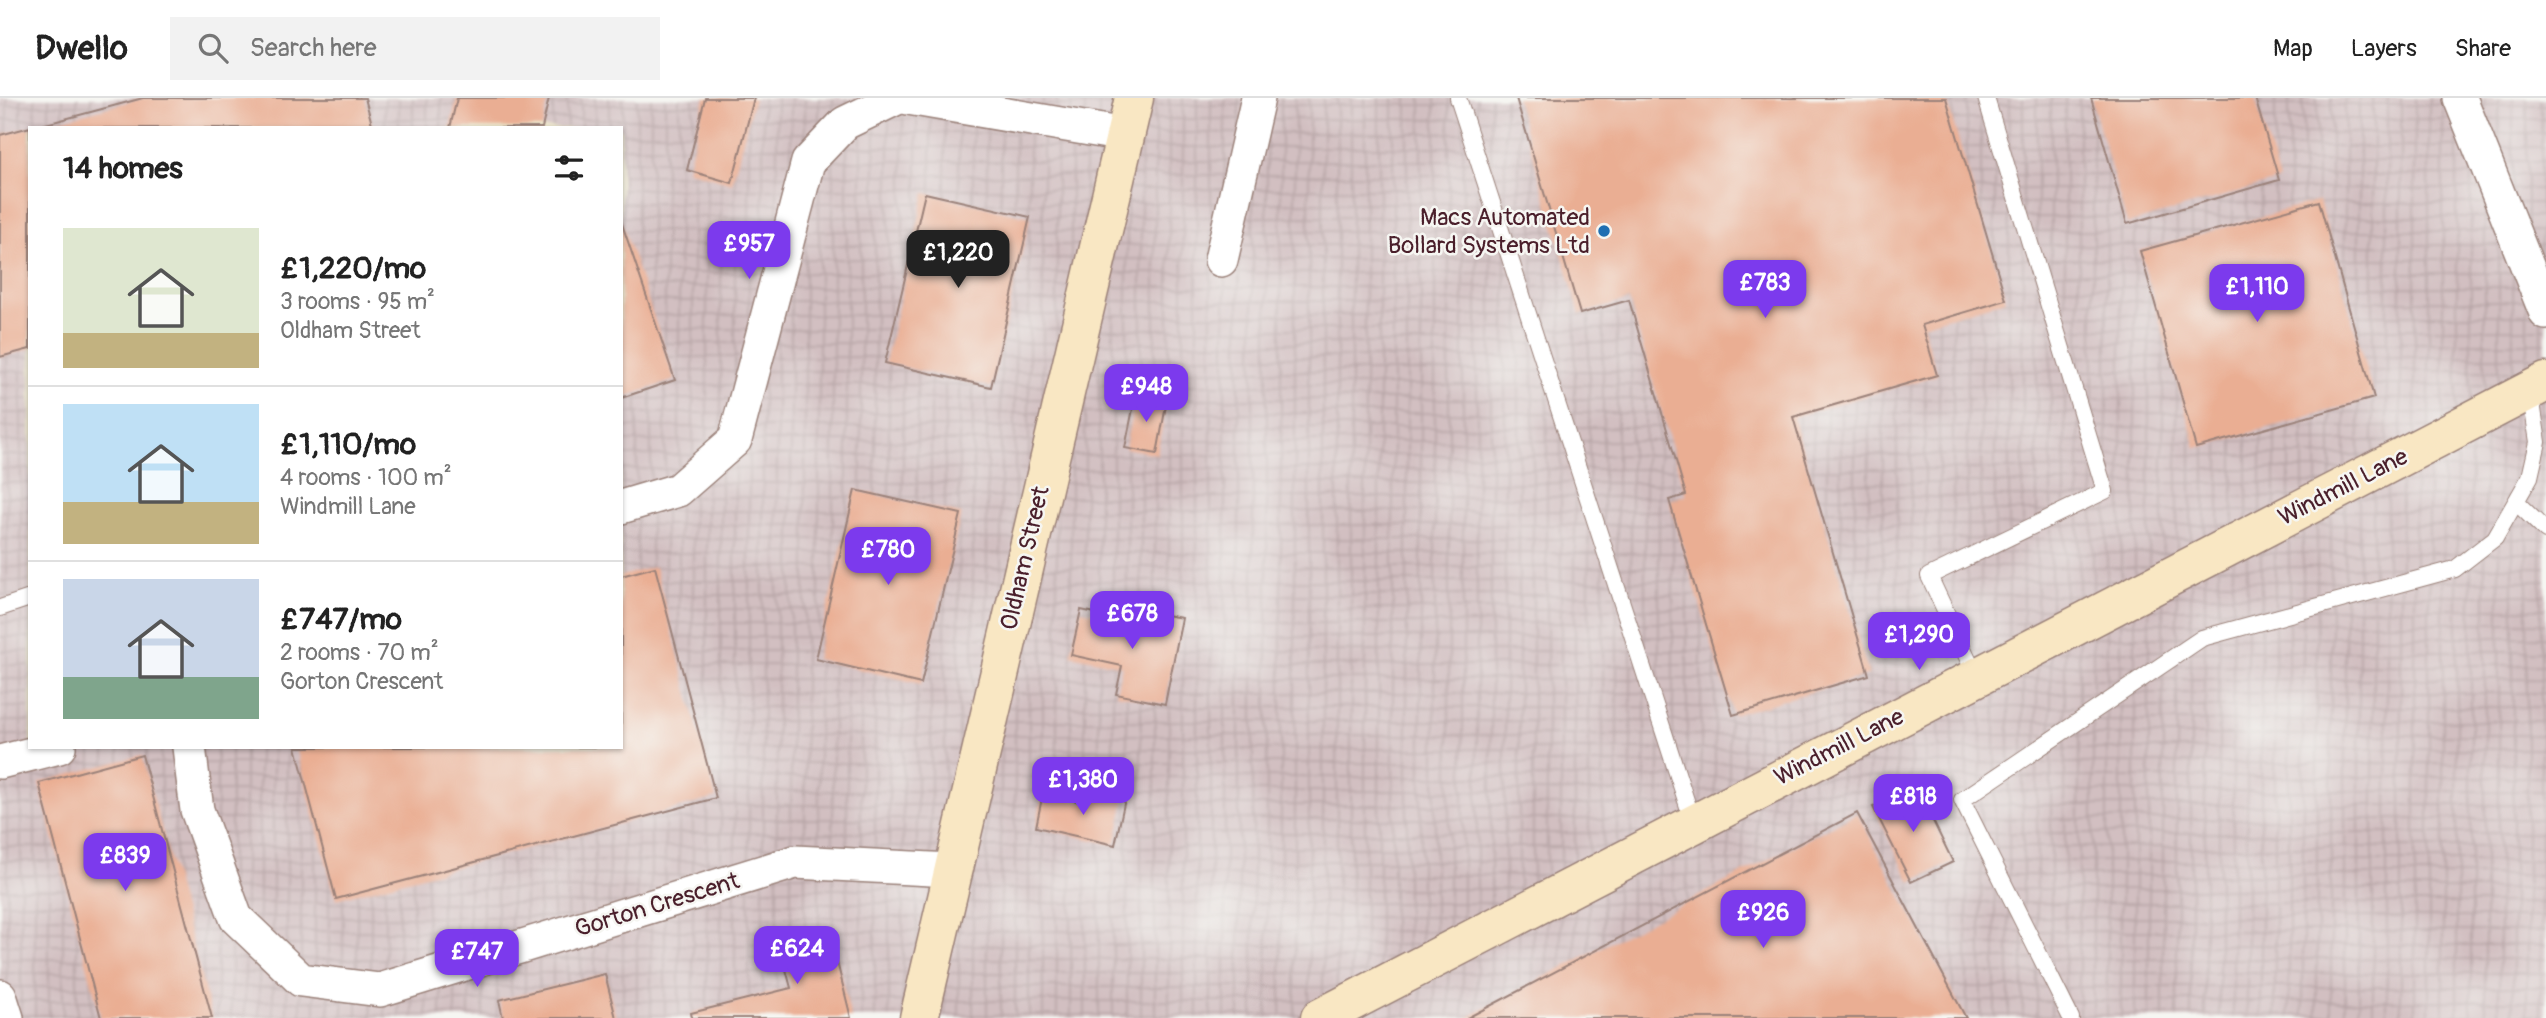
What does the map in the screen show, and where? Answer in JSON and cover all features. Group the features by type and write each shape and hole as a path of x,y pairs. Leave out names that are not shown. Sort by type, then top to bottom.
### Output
{"street":[{"path":"623,506 678,490 735,440 808,162 845,123 897,98"},
{"path":"908,98 1125,135"},
{"name":"Oldham Street","path":"919,1018 951,870 1134,98"},
{"path":"1221,260 1258,98"},
{"path":"2460,98 2546,313"},
{"name":"Windmill Lane","path":"1320,1018 1976,676 2541,390"},
{"path":"0,762 51,749"},
{"name":"Gorton Crescent","path":"189,749 197,810 236,918 301,980 380,990 795,862 951,870"},
{"path":"0,996 6,1018"}],"lane":[{"path":"1458,98 1693,822"},
{"path":"1976,676 1928,576 2105,491 1986,98"},
{"path":"2071,1018 1962,800 2202,638 2455,569 2494,538 2530,477 2538,442 2541,390"},
{"path":"2517,503 2546,531"},
{"path":"0,608 28,599"}],"shaded area":[{"path":"0,98 2546,98 2546,1018 0,1018"}],"building":[{"path":"143,98 365,98 372,126 38,126"},
{"path":"457,98 549,98 542,126 450,126"},
{"path":"705,98 754,98 732,183 687,170"},
{"path":"1516,98 1946,98 2006,300 1922,325 1937,375 1793,417 1869,675 1733,715 1669,500 1686,495 1629,300 1580,314"},
{"path":"2091,98 2255,98 2279,180 2127,224"},
{"path":"28,128 28,350 0,357 0,135"},
{"path":"925,193 1030,217 991,387 885,363"},
{"path":"2319,201 2374,398 2196,448 2140,251"},
{"path":"623,227 675,380 623,397"},
{"path":"1136,394 1167,400 1157,454 1125,448"},
{"path":"855,490 961,514 921,684 816,659"},
{"path":"655,567 716,798 336,899 297,749 623,749 623,575"},
{"path":"1081,610 1152,625 1155,613 1182,618 1165,704 1116,694 1122,666 1071,655"},
{"path":"142,755 212,1018 101,1018 39,783"},
{"path":"1916,786 1953,862 1911,882 1873,807"},
{"path":"1088,791 1125,799 1115,845 1036,827 1043,793 1085,803"},
{"path":"1857,813 1966,1018 1467,1018"},
{"path":"829,930 851,1018 692,1018 691,1013 791,988 779,943"},
{"path":"605,974 616,1018 503,1018 499,1000"}],"place":[{"name":"Macs Automated Bollard Systems Ltd","path":"1604,231"}]}
